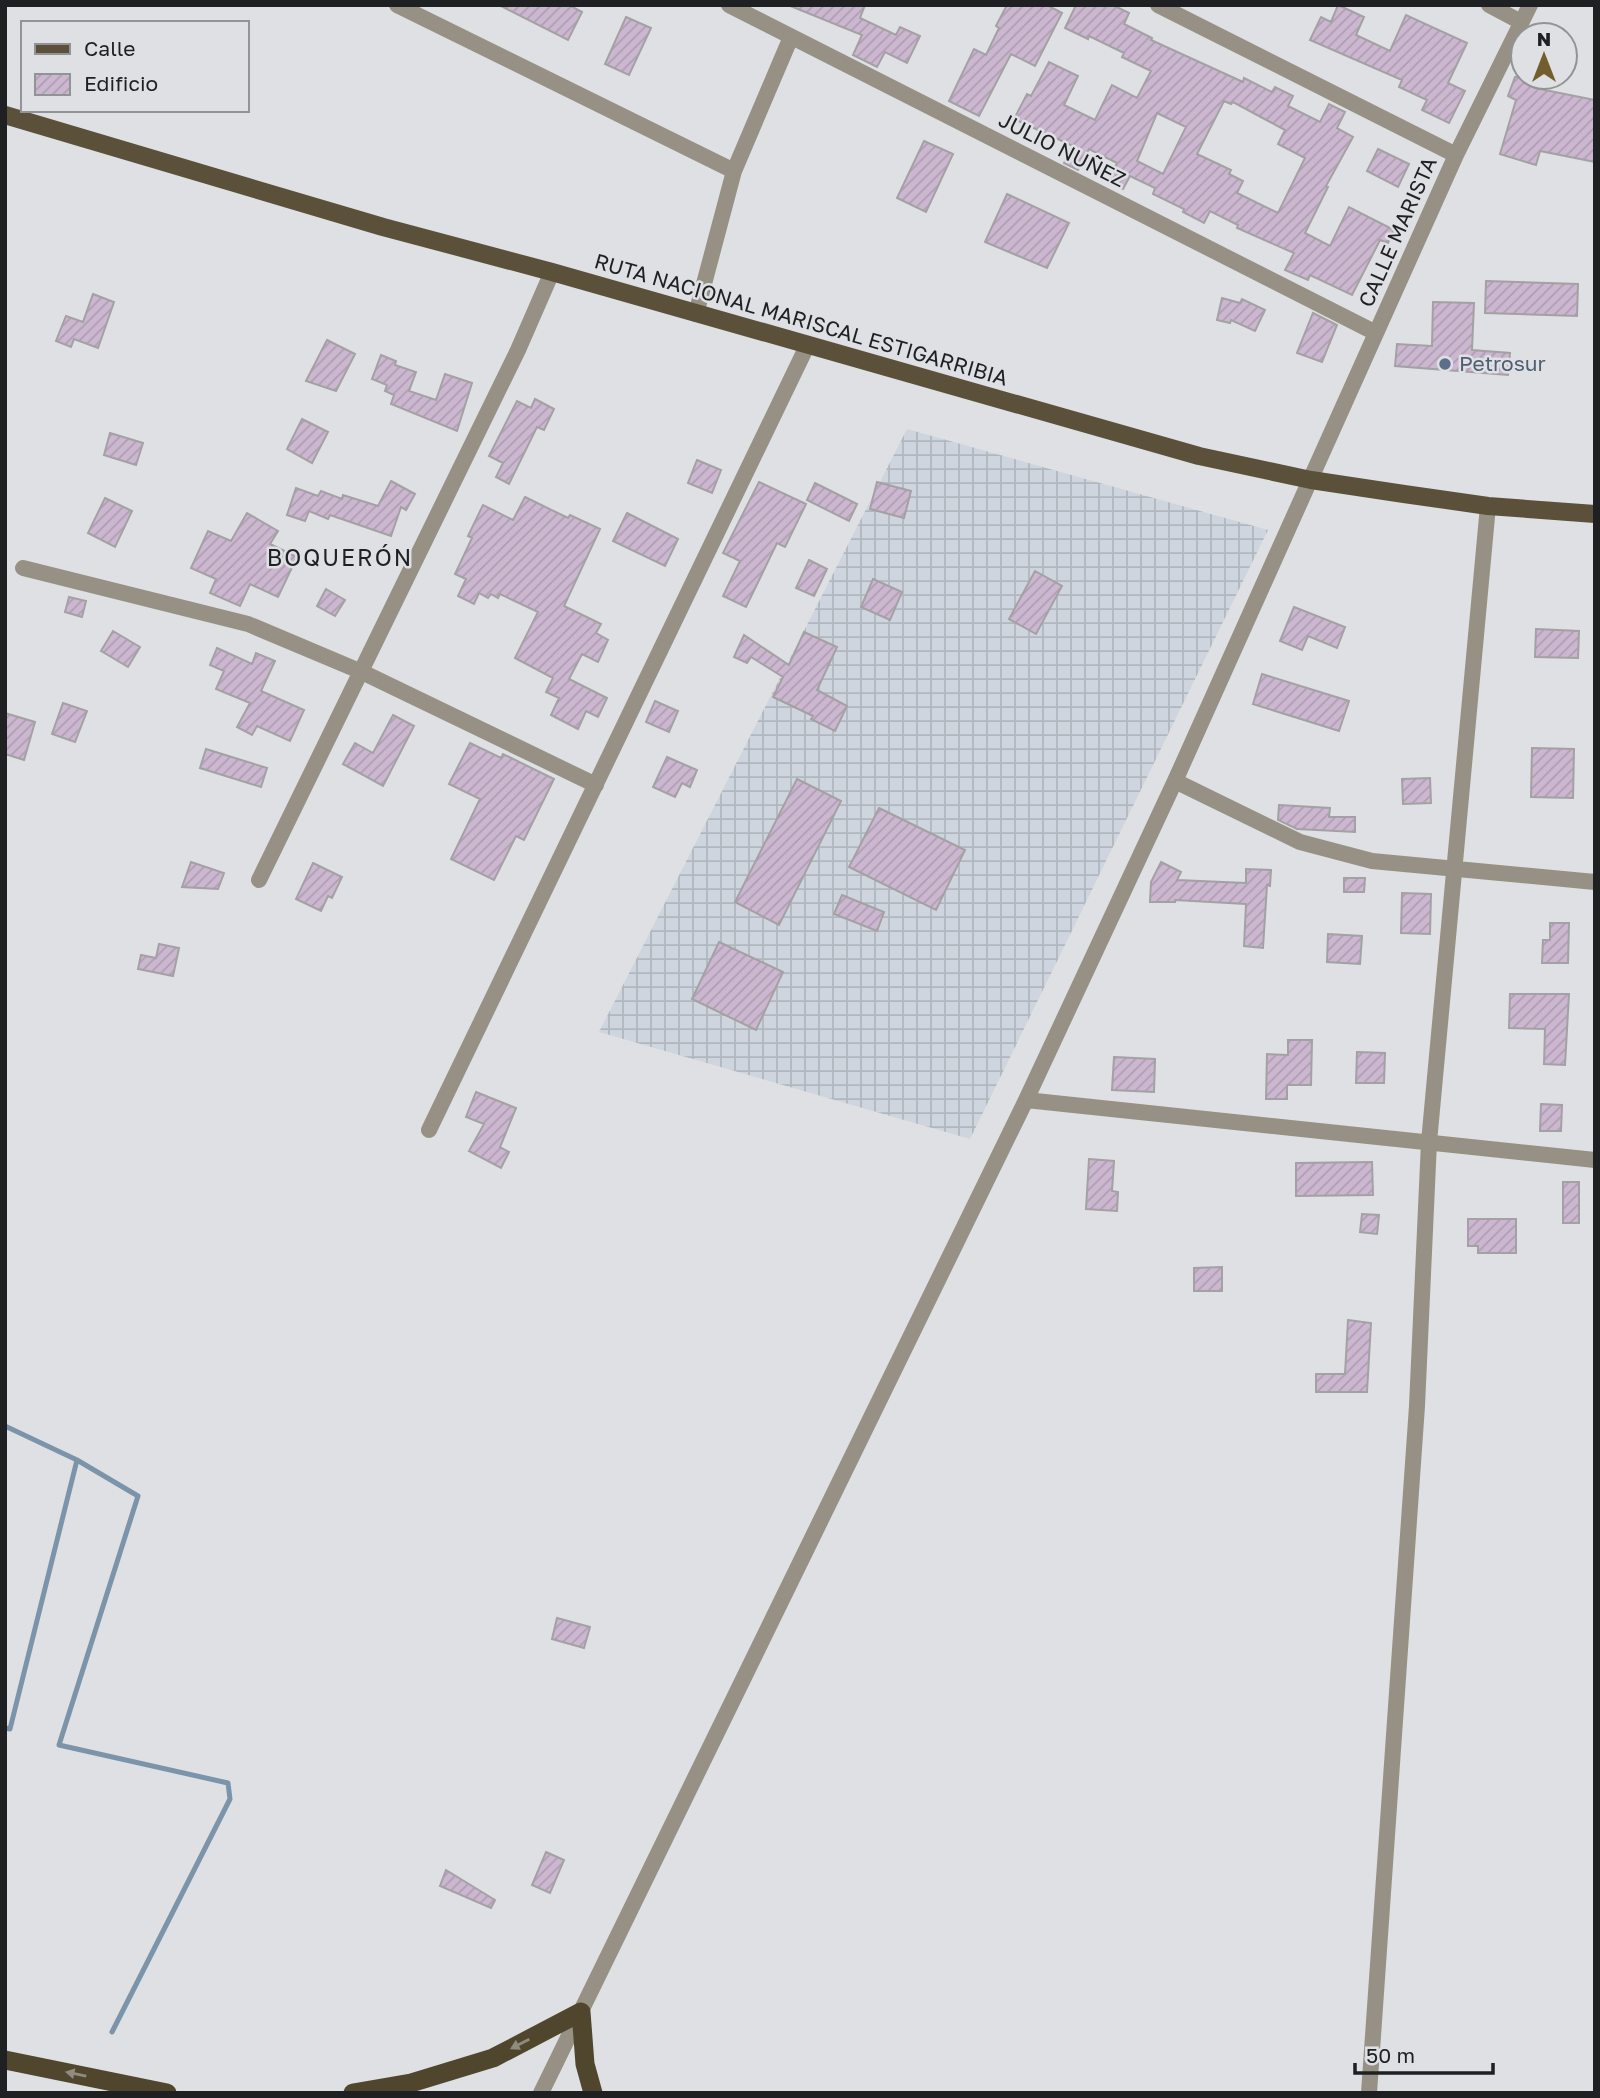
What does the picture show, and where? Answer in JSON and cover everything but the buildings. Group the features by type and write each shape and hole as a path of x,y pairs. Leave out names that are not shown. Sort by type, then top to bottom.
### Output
{"highway":[{"path":"353,2093 411,2083 493,2058 581,2012 585,2064 593,2093"},
{"path":"5,2060 167,2093"}],"main road":[{"name":"RUTA NACIONAL MARISCAL ESTIGARRIBIA","path":"5,115 383,227 552,272 1199,456 1311,480 1488,506 1595,514"}],"street":[{"path":"397,5 425,12 734,171"},
{"name":"JULIO NUÑEZ","path":"729,5 1376,333"},
{"path":"1158,5 1457,155"},
{"path":"1489,5 1519,21"},
{"name":"CALLE MARISTA","path":"1522,21 1530,5"},
{"path":"696,314 734,171 791,37"},
{"name":"CALLE MARISTA","path":"541,2093 1026,1101 1175,781 1457,155 1509,47"},
{"path":"259,880 518,350 552,272"},
{"path":"429,1130 807,346"},
{"path":"1368,2093 1417,1406 1429,1143 1488,506"},
{"path":"23,568 248,624 362,672 596,785"},
{"path":"1175,781 1300,842 1372,861 1595,882"},
{"path":"1026,1101 1595,1160"}],"shaded area":[{"path":"907,429 1268,530 970,1139 599,1032"}],"waterway":[{"path":"5,1426 77,1460 138,1496 59,1745 228,1783 230,1799 112,2032"},
{"path":"5,1728 10,1729 77,1460"}],"place":[{"name":"Petrosur","path":"1445,364"}],"district":[{"name":"BOQUERÓN","path":"340,558"}]}
